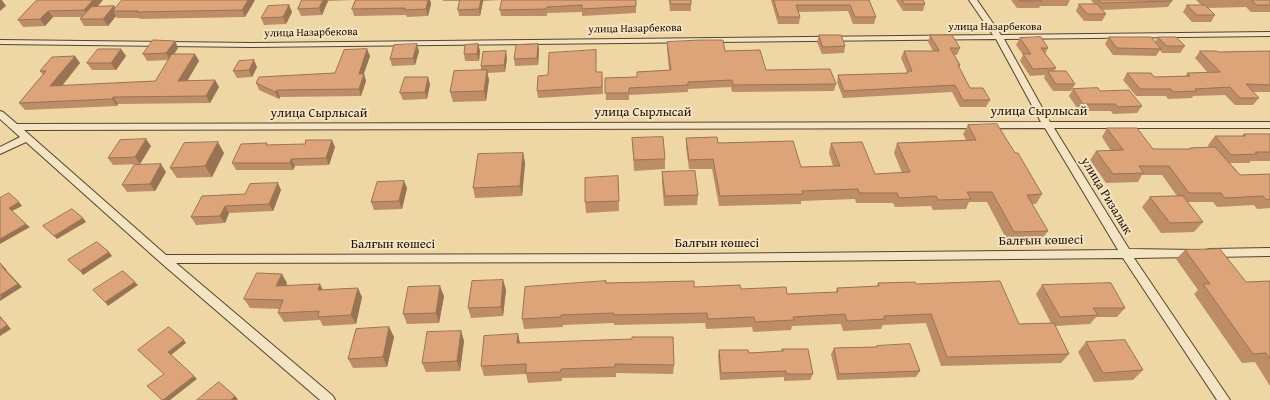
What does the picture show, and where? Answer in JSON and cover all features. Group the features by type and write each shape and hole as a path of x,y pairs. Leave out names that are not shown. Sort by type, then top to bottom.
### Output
{"street":[{"name":"улица Ризалык","path":"973,0 999,38 1048,126 1126,254 1224,400"},
{"name":"улица Назарбекова","path":"0,42 252,45 1270,34"},
{"path":"0,114 17,127 164,259 329,400"},
{"name":"улица Сырлысай","path":"17,127 1270,125"},
{"path":"0,150 27,137"},
{"name":"Балғын көшесі","path":"164,259 686,258 1270,252"}],"building":[{"path":"37,0 93,0 84,10 48,11 40,19 18,20"},
{"path":"122,0 248,0 242,10 113,11"},
{"path":"302,0 323,0 319,8 298,9"},
{"path":"356,0 428,0 426,9 405,10 405,8 352,9"},
{"path":"460,0 481,0 479,9 458,10"},
{"path":"502,0 636,0 636,6 582,9 582,5 547,7 546,9 500,10"},
{"path":"670,0 691,0 691,4 671,4"},
{"path":"774,0 869,0 876,17 855,17 850,5 796,5 800,17 779,17"},
{"path":"902,0 923,0 925,4 905,4"},
{"path":"1019,0 1041,0 1042,1 1020,1"},
{"path":"1099,0 1172,0 1172,1 1102,3"},
{"path":"1252,0 1270,0 1270,5 1257,5"},
{"path":"1079,4 1097,4 1106,14 1088,14"},
{"path":"289,5 283,17 261,18 268,6"},
{"path":"1187,5 1205,5 1215,15 1197,15"},
{"path":"114,6 103,19 80,19 91,7"},
{"path":"819,35 841,35 845,46 823,47"},
{"path":"930,35 952,35 960,48 950,48 960,65 958,65 970,88 983,88 990,100 963,100 955,85 844,91 838,75 908,73 907,71 912,71 904,51 939,51"},
{"path":"1041,37 1048,48 1041,48 1056,68 1033,69 1023,54 1031,54 1020,38"},
{"path":"1109,37 1151,37 1161,49 1117,48"},
{"path":"1158,37 1176,37 1185,46 1167,46"},
{"path":"153,40 175,41 166,53 143,54"},
{"path":"723,40 725,51 760,50 766,70 830,69 836,84 733,85 732,80 688,82 688,85 629,88 629,93 605,93 605,78 637,77 637,72 671,70 667,42"},
{"path":"417,44 413,58 390,59 394,45"},
{"path":"478,44 477,54 464,54 465,45"},
{"path":"538,44 537,58 514,59 516,45"},
{"path":"98,49 121,49 111,63 87,63"},
{"path":"367,49 359,74 364,74 359,89 277,90 275,92 256,83 259,77 335,73 344,50"},
{"path":"596,50 596,72 602,72 602,87 537,91 538,76 548,75 549,53"},
{"path":"506,51 504,65 481,66 483,52"},
{"path":"1200,51 1270,51 1270,85 1246,84 1259,98 1240,98 1230,87 1173,92 1171,89 1140,89 1127,73 1151,73 1154,77 1190,76 1187,73 1220,72"},
{"path":"172,54 195,54 178,81 215,80 206,96 113,97 112,99 19,103 46,71 40,71 52,57 75,56 50,86 155,81"},
{"path":"254,60 249,70 233,71 239,61"},
{"path":"487,70 484,91 450,92 454,71"},
{"path":"1048,71 1066,71 1075,84 1056,84"},
{"path":"405,77 428,77 425,92 400,93"},
{"path":"1098,88 1100,91 1129,90 1142,106 1118,107 1115,104 1083,104 1073,89"},
{"path":"997,124 1015,153 1018,153 1042,194 1027,195 1048,231 1014,232 992,192 967,192 971,199 938,200 936,196 899,198 897,193 859,193 858,189 802,191 803,194 720,196 713,159 689,160 686,138 717,137 718,143 793,141 801,167 840,166 831,143 862,142 875,174 910,172 897,143 976,140 968,125"},
{"path":"1107,128 1137,128 1153,149 1191,149 1190,148 1215,147 1240,175 1270,174 1270,199 1266,200 1263,196 1225,198 1221,193 1189,193 1169,166 1139,166 1144,173 1113,174 1096,151 1123,150"},
{"path":"1244,134 1270,134 1270,152 1231,155 1215,136 1245,136"},
{"path":"663,137 665,159 634,160 632,138"},
{"path":"146,139 135,157 108,158 120,140"},
{"path":"306,140 332,140 326,158 291,159 290,163 232,163 241,144 305,144"},
{"path":"218,142 205,166 170,168 184,143"},
{"path":"523,153 520,186 473,188 478,154"},
{"path":"161,164 150,184 122,185 134,165"},
{"path":"695,171 698,195 665,196 662,172"},
{"path":"618,176 619,201 585,202 585,178"},
{"path":"404,181 399,201 371,202 377,182"},
{"path":"278,183 269,204 225,206 220,216 191,217 202,196 245,194 250,184"},
{"path":"9,193 19,202 9,208 26,224 0,239 0,198"},
{"path":"1183,196 1203,222 1170,223 1150,197"},
{"path":"72,209 83,218 54,236 43,226"},
{"path":"97,242 109,252 80,271 68,260"},
{"path":"1220,249 1246,282 1270,281 1270,359 1266,353 1253,354 1203,284 1210,284 1185,250"},
{"path":"0,263 18,284 0,295"},
{"path":"123,271 135,282 105,302 93,290"},
{"path":"257,273 282,274 276,286 320,284 318,290 358,288 351,315 318,317 319,311 278,313 283,300 244,299"},
{"path":"503,280 501,307 468,308 472,281"},
{"path":"606,281 606,283 694,281 694,287 740,285 741,289 786,287 787,294 838,292 837,288 879,286 878,283 915,282 916,284 1000,281 1019,324 1054,323 1069,354 947,357 931,314 884,316 885,319 847,321 845,314 793,317 794,320 755,322 754,317 708,319 707,313 614,315 614,313 561,315 561,317 522,319 525,287"},
{"path":"1111,283 1125,308 1093,308 1098,315 1060,317 1042,285"},
{"path":"440,286 436,313 403,314 408,287"},
{"path":"0,317 7,325 0,330"},
{"path":"169,327 184,340 168,352 194,376 162,400 147,386 164,374 138,350"},
{"path":"389,327 383,357 348,359 356,329"},
{"path":"461,331 457,361 422,363 427,332"},
{"path":"518,334 517,343 632,339 632,337 673,337 674,365 615,364 615,367 561,369 560,372 526,373 526,364 481,366 484,336"},
{"path":"1125,340 1143,370 1103,373 1086,342"},
{"path":"910,344 920,371 839,374 834,348 877,347"},
{"path":"782,349 808,349 813,374 786,374 786,371 721,373 719,350 748,350 749,353 783,351"},
{"path":"219,382 235,396 231,400 197,400"}]}
